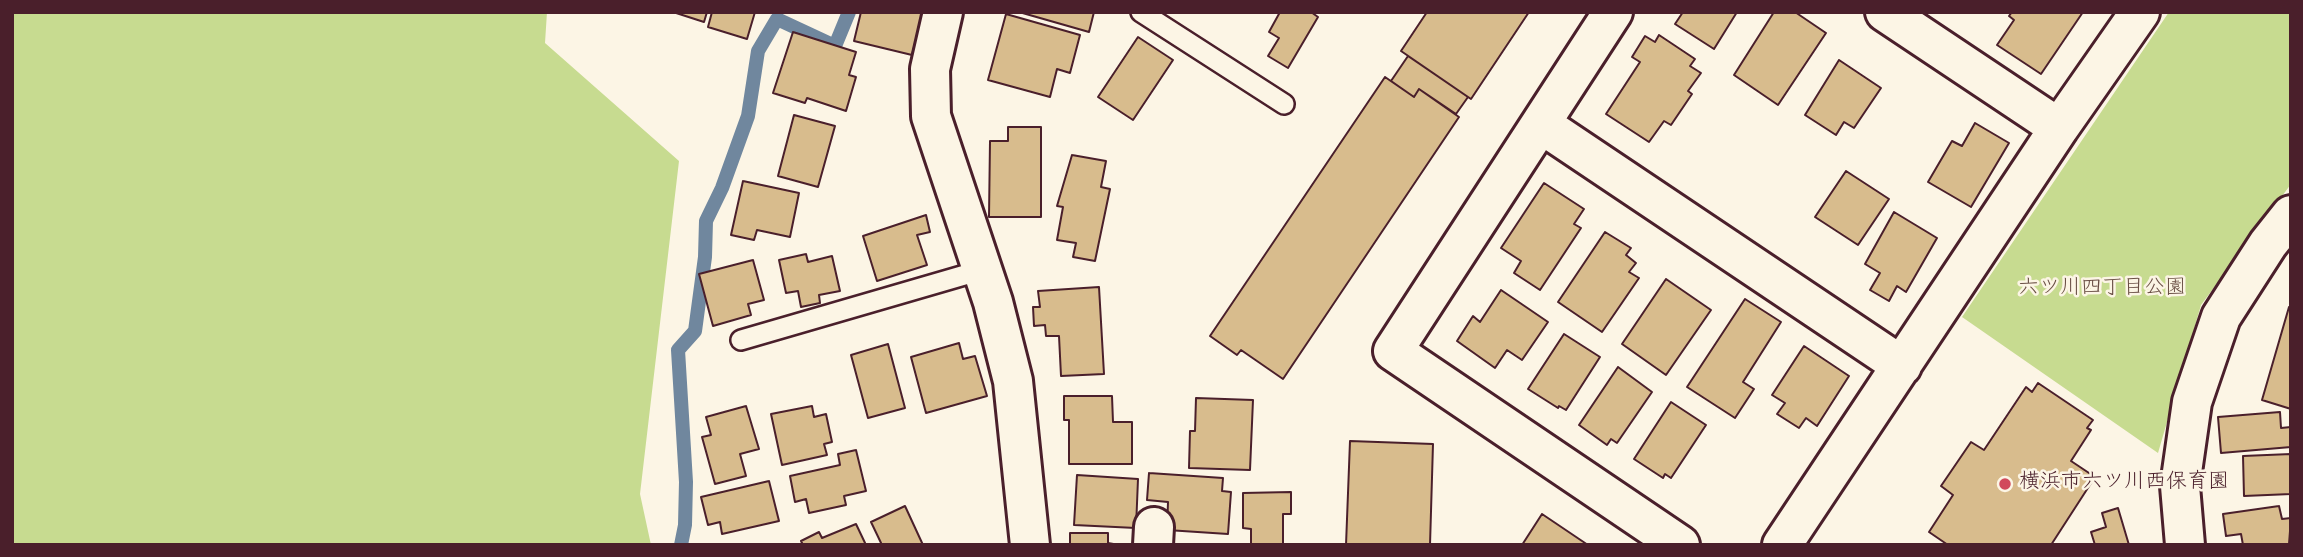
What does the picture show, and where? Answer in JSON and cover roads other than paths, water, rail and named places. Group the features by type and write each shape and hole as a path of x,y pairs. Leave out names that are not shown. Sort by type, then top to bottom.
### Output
{"street":[{"path":"943,12 930,69 931,116 982,270 1013,381 1030,545"},
{"path":"1613,12 1392,351 1680,545"},
{"path":"1885,12 2059,128"},
{"path":"1782,545 2059,128 2140,12"},
{"path":"1541,124 1902,366"},
{"path":"2185,545 2180,486 2192,402 2221,317 2268,244 2291,215"}],"lane":[{"path":"1141,12 1284,104"},
{"path":"741,340 982,270"}],"waterway":[{"path":"681,545 685,525 686,482 678,350 695,331 705,257 706,221 722,188 748,116 758,51 777,19 835,46 849,12"}],"place":[{"name":"横浜市六ツ川西保育園","path":"2005,484"}],"park label":[{"name":"六ツ川四丁目公園","path":"2102,290"}]}
